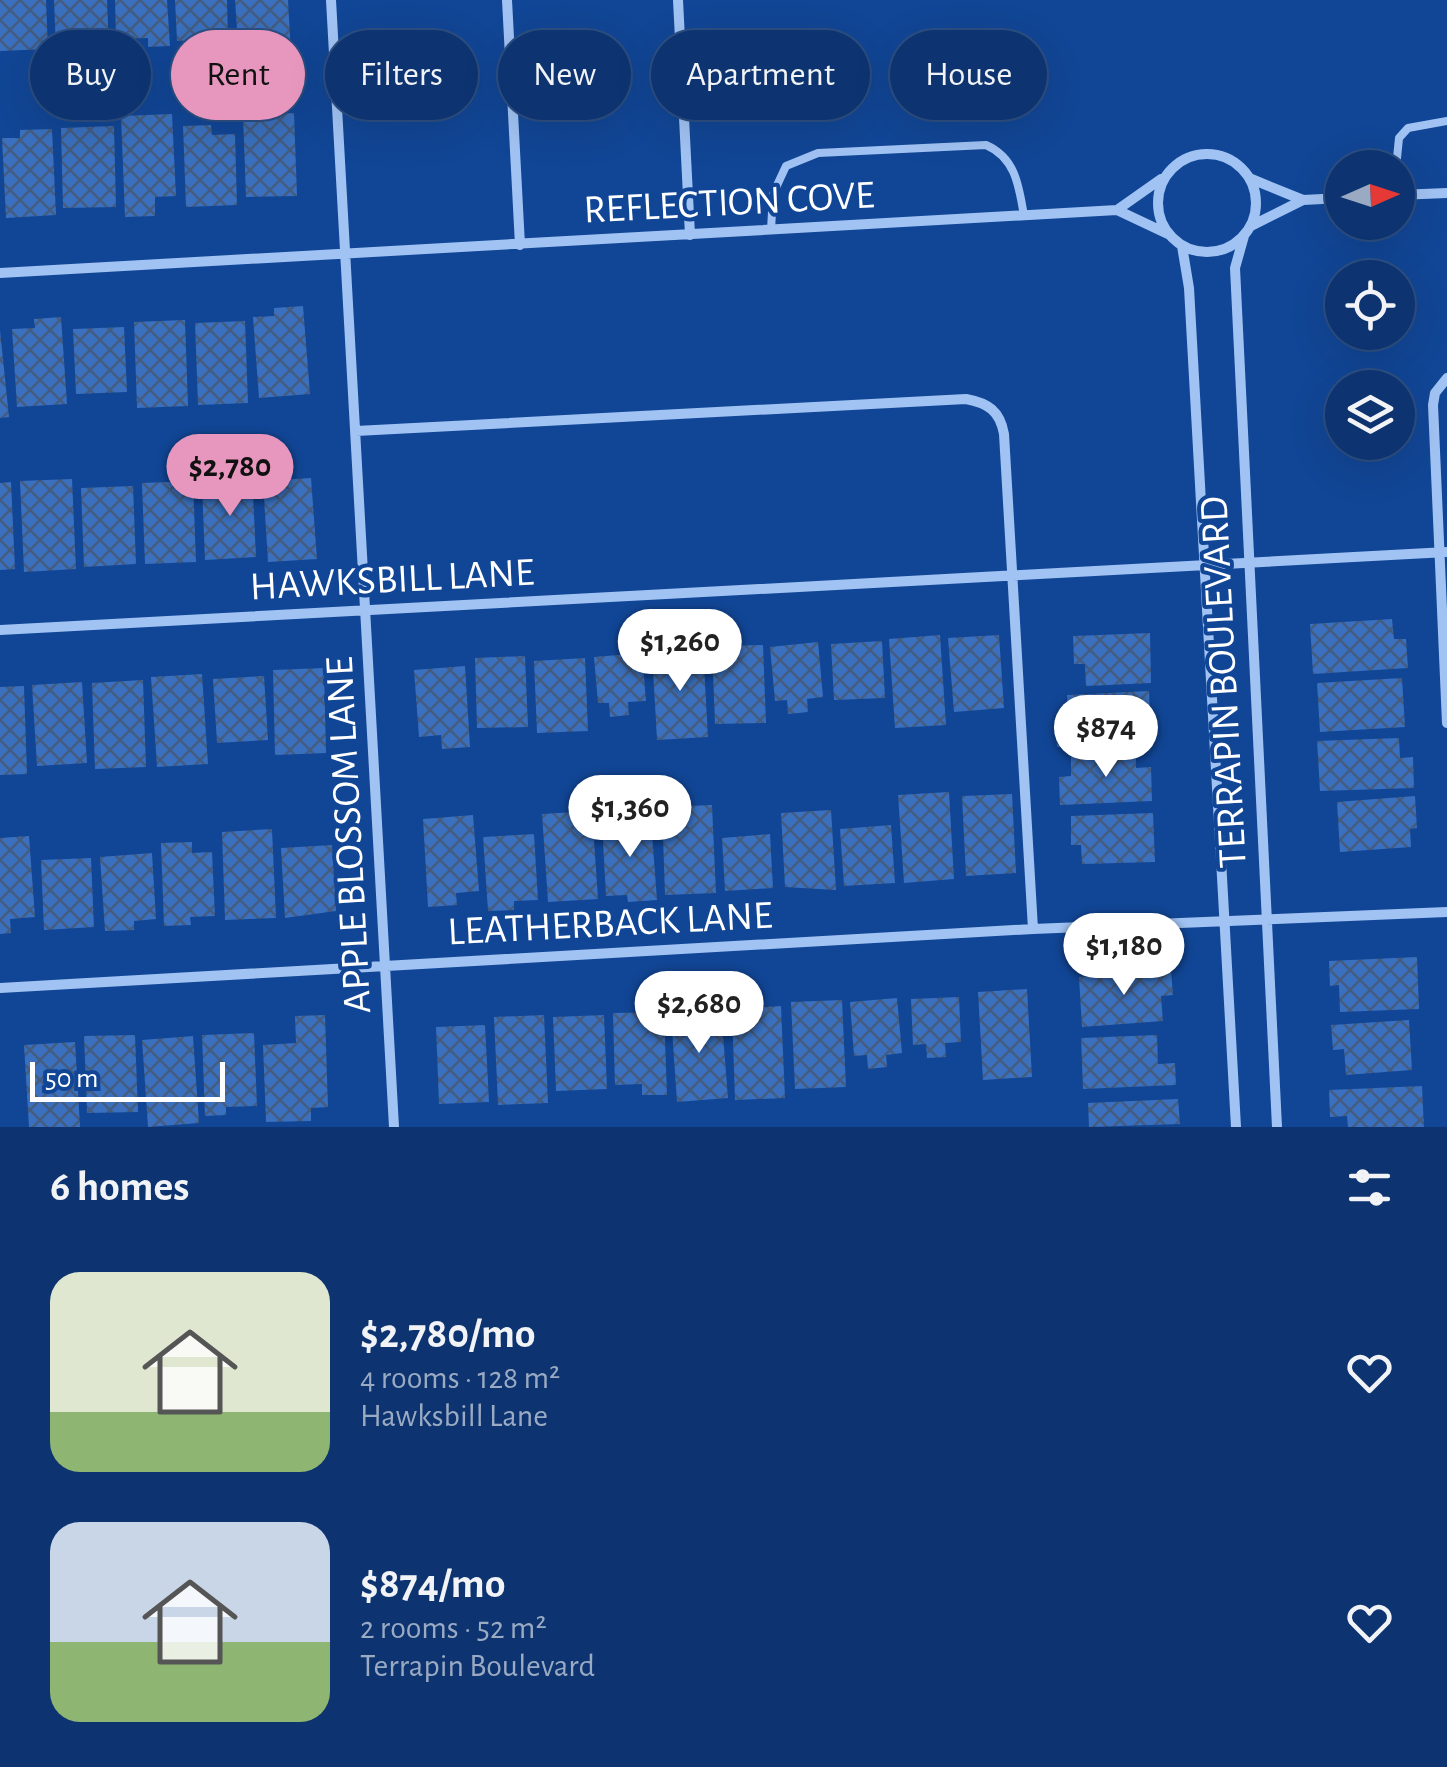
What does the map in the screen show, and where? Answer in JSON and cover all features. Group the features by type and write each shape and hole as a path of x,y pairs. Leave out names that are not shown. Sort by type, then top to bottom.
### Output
{"street":[{"name":"APPLE BLOSSOM LANE","path":"331,0 394,1127"},
{"path":"508,0 520,245"},
{"path":"678,0 690,235"},
{"path":"1117,210 1192,156 1208,154 1239,166 1249,178 1256,202 1247,231"},
{"path":"1166,175 1158,208 1170,236 1182,246 1213,253 1303,200"},
{"path":"1249,178 1303,200 1325,199"},
{"path":"1415,195 1447,193"},
{"name":"REFLECTION COVE","path":"0,273 1117,210 1170,236"},
{"name":"TERRAPIN BOULEVARD","path":"1247,231 1235,268 1276,1127"},
{"name":"TERRAPIN BOULEVARD","path":"1182,246 1189,288 1206,565 1236,1127"},
{"path":"1447,378 1435,393 1433,405 1443,552 1447,723"},
{"path":"356,431 979,401 996,412 1002,422 1032,929"},
{"name":"HAWKSBILL LANE","path":"0,630 1443,552"},
{"name":"LEATHERBACK LANE","path":"0,988 1032,929 1447,912"}],"lane":[{"path":"1398,150 1399,138 1408,128 1447,121"},
{"path":"771,230 773,194 786,166 818,153 986,145 1000,151 1016,175 1024,216"}],"building":[{"path":"0,0 46,0 47,30 30,30 30,50 0,51"},
{"path":"54,0 107,0 108,30 55,30"},
{"path":"115,0 167,0 170,46 151,47 151,30 116,30"},
{"path":"175,0 227,0 228,30 176,30"},
{"path":"235,0 288,0 290,30 237,30"},
{"path":"171,114 176,196 155,197 155,216 125,217 121,120 151,120 151,115"},
{"path":"243,120 294,120 297,196 246,197"},
{"path":"211,125 212,135 235,134 237,205 186,207 183,126"},
{"path":"114,126 116,207 63,208 61,128"},
{"path":"52,129 56,215 6,218 2,138 20,138 20,130"},
{"path":"303,306 310,394 259,398 253,317 274,316 274,308"},
{"path":"61,317 67,404 17,407 12,329 35,328 34,319"},
{"path":"185,320 188,406 137,408 134,322"},
{"path":"245,321 248,403 198,405 195,323"},
{"path":"124,327 127,392 76,394 73,329"},
{"path":"0,330 9,417 0,418"},
{"path":"231,473 252,473 256,557 205,560 202,486 232,485"},
{"path":"311,478 317,559 268,562 263,481"},
{"path":"72,479 76,569 24,572 20,481"},
{"path":"193,481 196,562 145,564 142,483"},
{"path":"11,482 15,569 0,570 0,483"},
{"path":"133,486 136,564 84,567 81,488"},
{"path":"1392,619 1394,639 1406,639 1408,668 1313,674 1310,624"},
{"path":"1150,633 1151,683 1086,686 1085,664 1074,664 1073,636"},
{"path":"940,635 946,725 895,728 889,639"},
{"path":"999,635 1004,708 954,712 948,638"},
{"path":"882,641 885,698 834,700 831,644"},
{"path":"818,642 823,697 807,699 808,712 788,714 787,700 775,701 770,647"},
{"path":"763,645 766,723 715,724 712,646"},
{"path":"703,648 708,737 657,740 652,652"},
{"path":"642,653 646,701 628,702 629,715 610,717 609,703 598,703 594,657"},
{"path":"525,656 528,727 477,728 475,658"},
{"path":"585,658 588,731 537,733 534,661"},
{"path":"465,666 470,747 442,749 441,735 419,737 414,670"},
{"path":"324,668 326,753 275,755 273,670"},
{"path":"202,674 208,764 157,767 151,677"},
{"path":"264,676 268,740 217,743 213,679"},
{"path":"1402,678 1405,727 1320,732 1317,683"},
{"path":"143,680 146,767 95,769 92,683"},
{"path":"82,682 87,763 37,766 32,685"},
{"path":"24,686 27,774 0,775 0,687"},
{"path":"1149,691 1151,743 1057,747 1055,717 1068,716 1067,695"},
{"path":"1399,738 1400,758 1413,757 1414,788 1320,791 1317,741"},
{"path":"1136,752 1136,768 1151,767 1152,801 1060,805 1059,777 1071,776 1071,754"},
{"path":"949,792 954,879 904,883 898,795"},
{"path":"1012,794 1016,873 966,876 962,796"},
{"path":"1415,796 1417,828 1410,829 1411,847 1340,852 1337,802"},
{"path":"712,805 716,893 665,895 662,807"},
{"path":"831,810 836,890 785,887 781,813"},
{"path":"592,811 598,899 548,902 542,814"},
{"path":"1153,813 1155,862 1082,864 1081,845 1071,845 1071,816"},
{"path":"473,815 479,891 456,893 457,905 428,907 423,819"},
{"path":"651,820 657,900 628,902 627,895 606,896 602,823"},
{"path":"891,825 895,883 844,886 840,829"},
{"path":"272,829 276,918 225,920 222,832"},
{"path":"534,834 538,900 514,901 514,910 488,911 483,837"},
{"path":"770,834 773,888 725,891 722,838"},
{"path":"29,836 35,917 10,919 11,933 0,934 0,838"},
{"path":"192,842 192,853 212,852 215,916 190,917 191,925 164,926 161,843"},
{"path":"332,845 336,911 285,918 281,848"},
{"path":"152,853 156,919 134,921 134,930 105,931 100,857"},
{"path":"91,858 94,927 44,930 41,860"},
{"path":"1417,957 1419,1009 1340,1012 1339,985 1330,986 1329,961"},
{"path":"1171,970 1173,995 1161,996 1163,1021 1082,1027 1079,977"},
{"path":"1027,989 1032,1077 983,1080 978,992"},
{"path":"959,997 961,1042 945,1043 946,1057 927,1058 926,1044 913,1045 911,999"},
{"path":"897,998 902,1053 886,1055 887,1067 868,1069 867,1055 854,1056 850,1002"},
{"path":"842,1000 846,1087 795,1089 791,1002"},
{"path":"781,1006 785,1098 735,1100 732,1009"},
{"path":"721,1010 728,1098 677,1102 671,1014"},
{"path":"664,1012 667,1095 642,1095 642,1084 615,1085 613,1013"},
{"path":"325,1015 328,1107 311,1108 311,1121 266,1122 263,1045 296,1043 295,1016"},
{"path":"544,1015 548,1103 498,1105 494,1017"},
{"path":"604,1015 607,1089 556,1091 553,1017"},
{"path":"1409,1020 1412,1070 1346,1075 1344,1049 1333,1050 1331,1025"},
{"path":"485,1025 489,1102 439,1104 436,1027"},
{"path":"254,1033 257,1106 226,1107 226,1115 205,1116 202,1035"},
{"path":"135,1035 138,1112 87,1113 84,1036"},
{"path":"1157,1035 1158,1064 1175,1063 1176,1085 1083,1089 1081,1038"},
{"path":"193,1036 199,1123 148,1127 142,1040"},
{"path":"75,1042 80,1127 29,1127 24,1045"},
{"path":"1422,1086 1424,1127 1348,1127 1347,1116 1330,1117 1329,1090"},
{"path":"1178,1099 1180,1124 1089,1127 1088,1103"}]}
